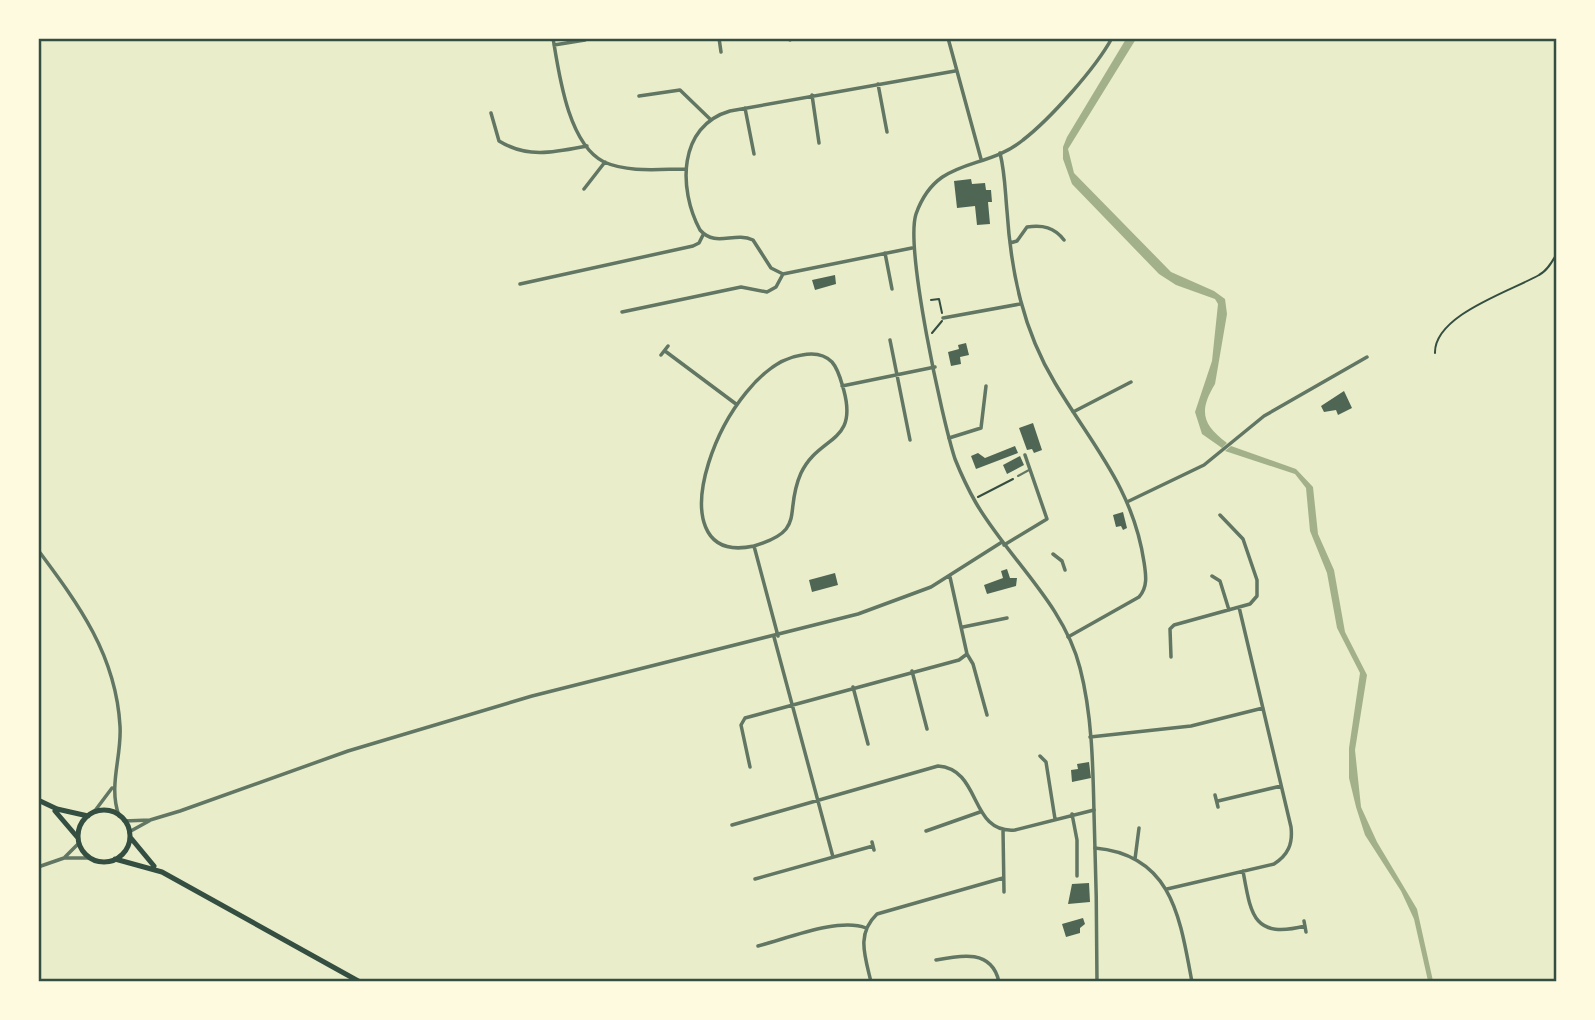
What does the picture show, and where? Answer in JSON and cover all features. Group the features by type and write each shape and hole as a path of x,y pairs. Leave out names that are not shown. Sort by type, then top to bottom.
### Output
{"highway":[{"path":"38,800 91,814 107,811 122,818 144,856 162,872 360,982"},
{"path":"47,804 65,820 89,858 103,862 115,859 127,848 130,834"},
{"path":"79,841 79,829 91,814"},
{"path":"115,859 162,872"}],"street":[{"path":"553,38 569,110 587,146 604,162 634,169 686,169"},
{"path":"719,38 721,52"},
{"path":"948,38 981,159"},
{"path":"1097,982 1094,810 1090,737 1081,675 1068,637 1045,598 974,499 949,438 912,248 916,214 933,185 949,171 1000,153 1023,140 1096,63 1112,38"},
{"path":"554,45 585,40"},
{"path":"912,248 783,274 771,268 753,240 740,237 716,240 703,235 697,225 686,169 691,142 710,119 745,107 955,71"},
{"path":"878,84 887,132"},
{"path":"639,96 680,90 710,119"},
{"path":"811,95 820,143"},
{"path":"745,107 754,154"},
{"path":"491,113 499,142 525,153 540,154 587,146"},
{"path":"1000,153 1007,181 1010,243 1020,304 1038,349 1073,412 1129,501 1142,550 1144,590 1132,602 1068,637"},
{"path":"584,189 604,162"},
{"path":"1010,243 1017,241 1027,227 1037,226 1048,227 1064,240"},
{"path":"520,284 693,246 699,243 703,235"},
{"path":"885,253 892,289"},
{"path":"622,312 741,287 771,291 783,274"},
{"path":"943,317 1020,304"},
{"path":"890,340 909,440"},
{"path":"668,346 663,353 736,404"},
{"path":"801,355 827,358 836,367 848,417 844,431 815,453 806,466 797,486 787,530 777,539 733,549 721,544 706,528 701,510 707,464 722,426 736,404 774,366 801,355"},
{"path":"1129,501 1194,470 1264,416 1367,357"},
{"path":"842,386 935,368"},
{"path":"1073,412 1131,383"},
{"path":"949,438 981,428 986,386"},
{"path":"130,834 150,820 348,751 497,706 880,607 950,577 1003,543 1046,522 1025,454"},
{"path":"1171,657 1170,629 1174,625 1255,600 1257,580 1243,539 1220,515"},
{"path":"754,546 833,857"},
{"path":"38,550 83,612 108,663 116,688 120,728 114,786 122,818 150,820"},
{"path":"1053,554 1062,561 1065,570"},
{"path":"1212,576 1220,580 1229,610"},
{"path":"950,577 967,654 973,664 987,715"},
{"path":"1167,889 1274,864 1288,850 1292,838 1239,607"},
{"path":"962,627 1007,618"},
{"path":"750,767 742,720 853,687 959,660 967,654"},
{"path":"912,671 927,729"},
{"path":"853,687 868,744"},
{"path":"1090,737 1183,728 1263,708"},
{"path":"1040,756 1046,762 1055,819"},
{"path":"732,825 929,767 945,766 968,782 981,812 990,823 1003,830 1015,830 1094,810"},
{"path":"91,814 114,786"},
{"path":"1218,801 1281,786"},
{"path":"1215,795 1218,807"},
{"path":"926,831 981,812"},
{"path":"1072,814 1077,840 1077,876"},
{"path":"1135,859 1139,827"},
{"path":"1003,830 1004,892"},
{"path":"64,858 79,841"},
{"path":"755,879 873,846"},
{"path":"1095,848 1118,852 1135,859 1153,872 1167,889 1180,917 1192,982"},
{"path":"38,867 64,858 89,858"},
{"path":"1243,872 1250,910 1258,922 1275,931 1305,924 1306,932"},
{"path":"871,982 862,941 866,928 885,911 1003,878"},
{"path":"758,946 839,925 854,924 866,928"},
{"path":"936,960 978,956 995,969 999,982"},
{"path":"943,958 945,965"}],"lane":[{"path":"1018,476 1030,469"}],"path":[{"path":"1436,353 1436,339 1447,325 1514,286 1540,275 1556,254"},
{"path":"974,499 1018,476"}],"shaded area":[{"path":"1126,39 1136,39 1068,149 1074,173 1171,272 1214,291 1225,299 1227,314 1215,384 1205,410 1208,424 1227,443 1222,448 1202,434 1195,412 1212,361 1218,304 1215,299 1176,285 1159,274 1072,184 1063,159 1063,147 1067,137"},
{"path":"1231,446 1296,469 1313,487 1318,534 1334,570 1345,632 1367,675 1355,750 1361,807 1377,842 1417,909 1433,981 1428,981 1414,919 1401,891 1365,835 1356,807 1349,778 1349,748 1360,673 1337,628 1327,573 1310,531 1306,488 1295,474 1225,451"}],"building":[{"path":"971,179 972,184 985,183 986,190 991,190 992,202 988,202 990,224 977,225 975,206 957,208 954,181"},
{"path":"835,275 836,284 815,290 812,280"},
{"path":"966,343 969,355 960,357 961,364 951,366 948,352 959,349 958,345"},
{"path":"1344,391 1352,408 1338,415 1336,410 1324,412 1321,406"},
{"path":"1033,423 1042,450 1034,453 1032,449 1027,450 1019,428"},
{"path":"1015,446 1018,453 976,469 971,456 978,453 985,458"},
{"path":"1020,456 1024,465 1007,474 1003,465"},
{"path":"1123,512 1127,528 1123,530 1121,526 1116,527 1113,515"},
{"path":"1007,569 1010,578 1017,578 1016,586 987,594 984,585 1003,578 1001,571"},
{"path":"835,573 838,585 812,592 809,580"},
{"path":"1089,762 1091,778 1072,782 1071,770 1078,769 1077,764"},
{"path":"1089,883 1090,902 1068,904 1072,884"},
{"path":"1083,918 1085,924 1080,928 1080,933 1066,937 1062,924"}]}
